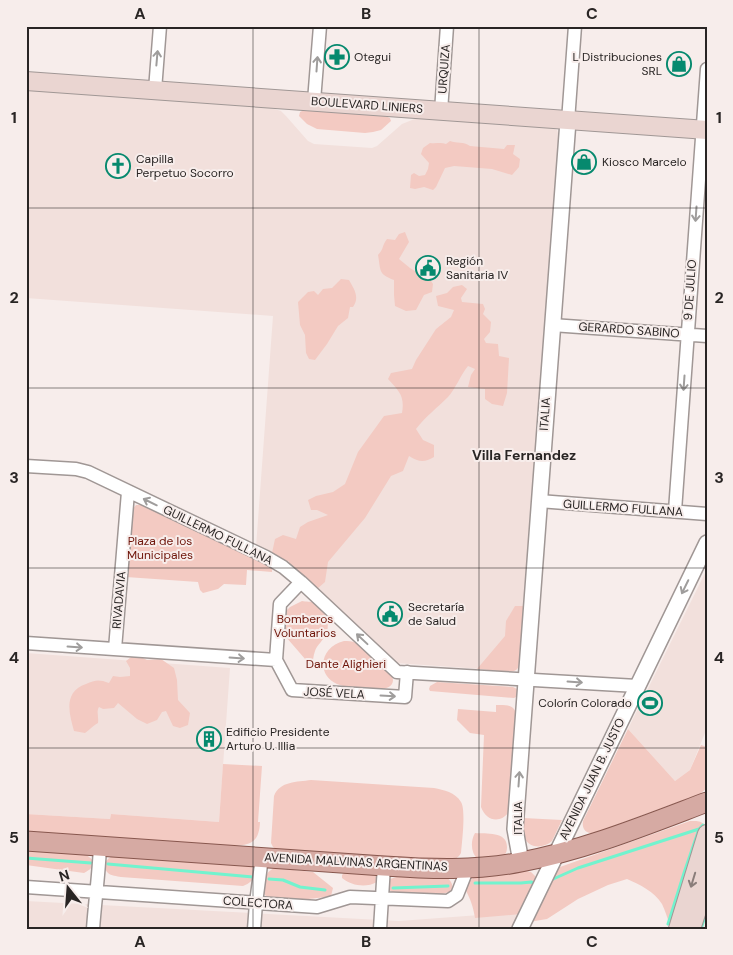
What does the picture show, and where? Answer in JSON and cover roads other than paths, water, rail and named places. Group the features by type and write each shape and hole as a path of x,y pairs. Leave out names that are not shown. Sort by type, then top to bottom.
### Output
{"main road":[{"name":"BOULEVARD LINIERS","path":"26,81 705,130"},
{"name":"AVENIDA MALVINAS ARGENTINAS","path":"26,841 384,866 468,868 521,862 587,846 707,802"},
{"path":"678,929 707,834"},
{"path":"692,929 707,880"}],"street":[{"path":"155,90 160,26"},
{"path":"314,101 320,26"},
{"name":"URQUIZA","path":"441,111 447,26"},
{"name":"ITALIA","path":"521,862 516,829 575,26"},
{"name":"9 DE JULIO","path":"675,511 687,334 705,130 707,69"},
{"name":"GERARDO SABINO","path":"552,324 707,336"},
{"name":"GUILLERMO FULLANA","path":"26,466 76,469 88,472 266,557 283,567 301,582 397,672 407,672"},
{"name":"RIVADAVIA","path":"115,649 128,492"},
{"name":"GUILLERMO FULLANA","path":"539,501 707,514"},
{"name":"AVENIDA JUAN B. JUSTO","path":"520,929 707,543"},
{"path":"26,643 276,660 280,604 301,582"},
{"name":"JOSÉ VELA","path":"276,660 292,690 405,697 407,672"},
{"path":"407,672 637,686"},
{"path":"93,929 100,846"},
{"path":"254,929 262,857"},
{"path":"380,929 384,866"},
{"name":"COLECTORA","path":"26,887 317,907 350,897 448,900 457,895 468,868"}],"waterway":[{"path":"551,880 578,868 699,829 703,825"},
{"path":"668,924 699,829"},
{"path":"26,858 91,863"},
{"path":"108,864 253,877"},
{"path":"269,879 283,880 300,887 325,890"},
{"path":"475,883 534,883"},
{"path":"393,888 448,886"},
{"path":"701,929 707,910"}],"place":[{"name":"Otegui","path":"337,57"},
{"name":"L Distribuciones SRL","path":"679,64"},
{"name":"Kiosco Marcelo","path":"584,162"},
{"name":"Capilla Perpetuo Socorro","path":"118,166"},
{"name":"Región Sanitaria IV","path":"428,268"},
{"name":"Secretaría de Salud","path":"390,614"},
{"name":"Colorín Colorado","path":"650,703"},
{"name":"Edificio Presidente Arturo U. Illia","path":"209,739"}],"district":[{"name":"Villa Fernandez","path":"524,455"}],"park label":[{"name":"Plaza de los Municipales","path":"160,548"},
{"name":"Bomberos Voluntarios","path":"305,626"},
{"name":"Dante Alighieri","path":"346,664"}]}
